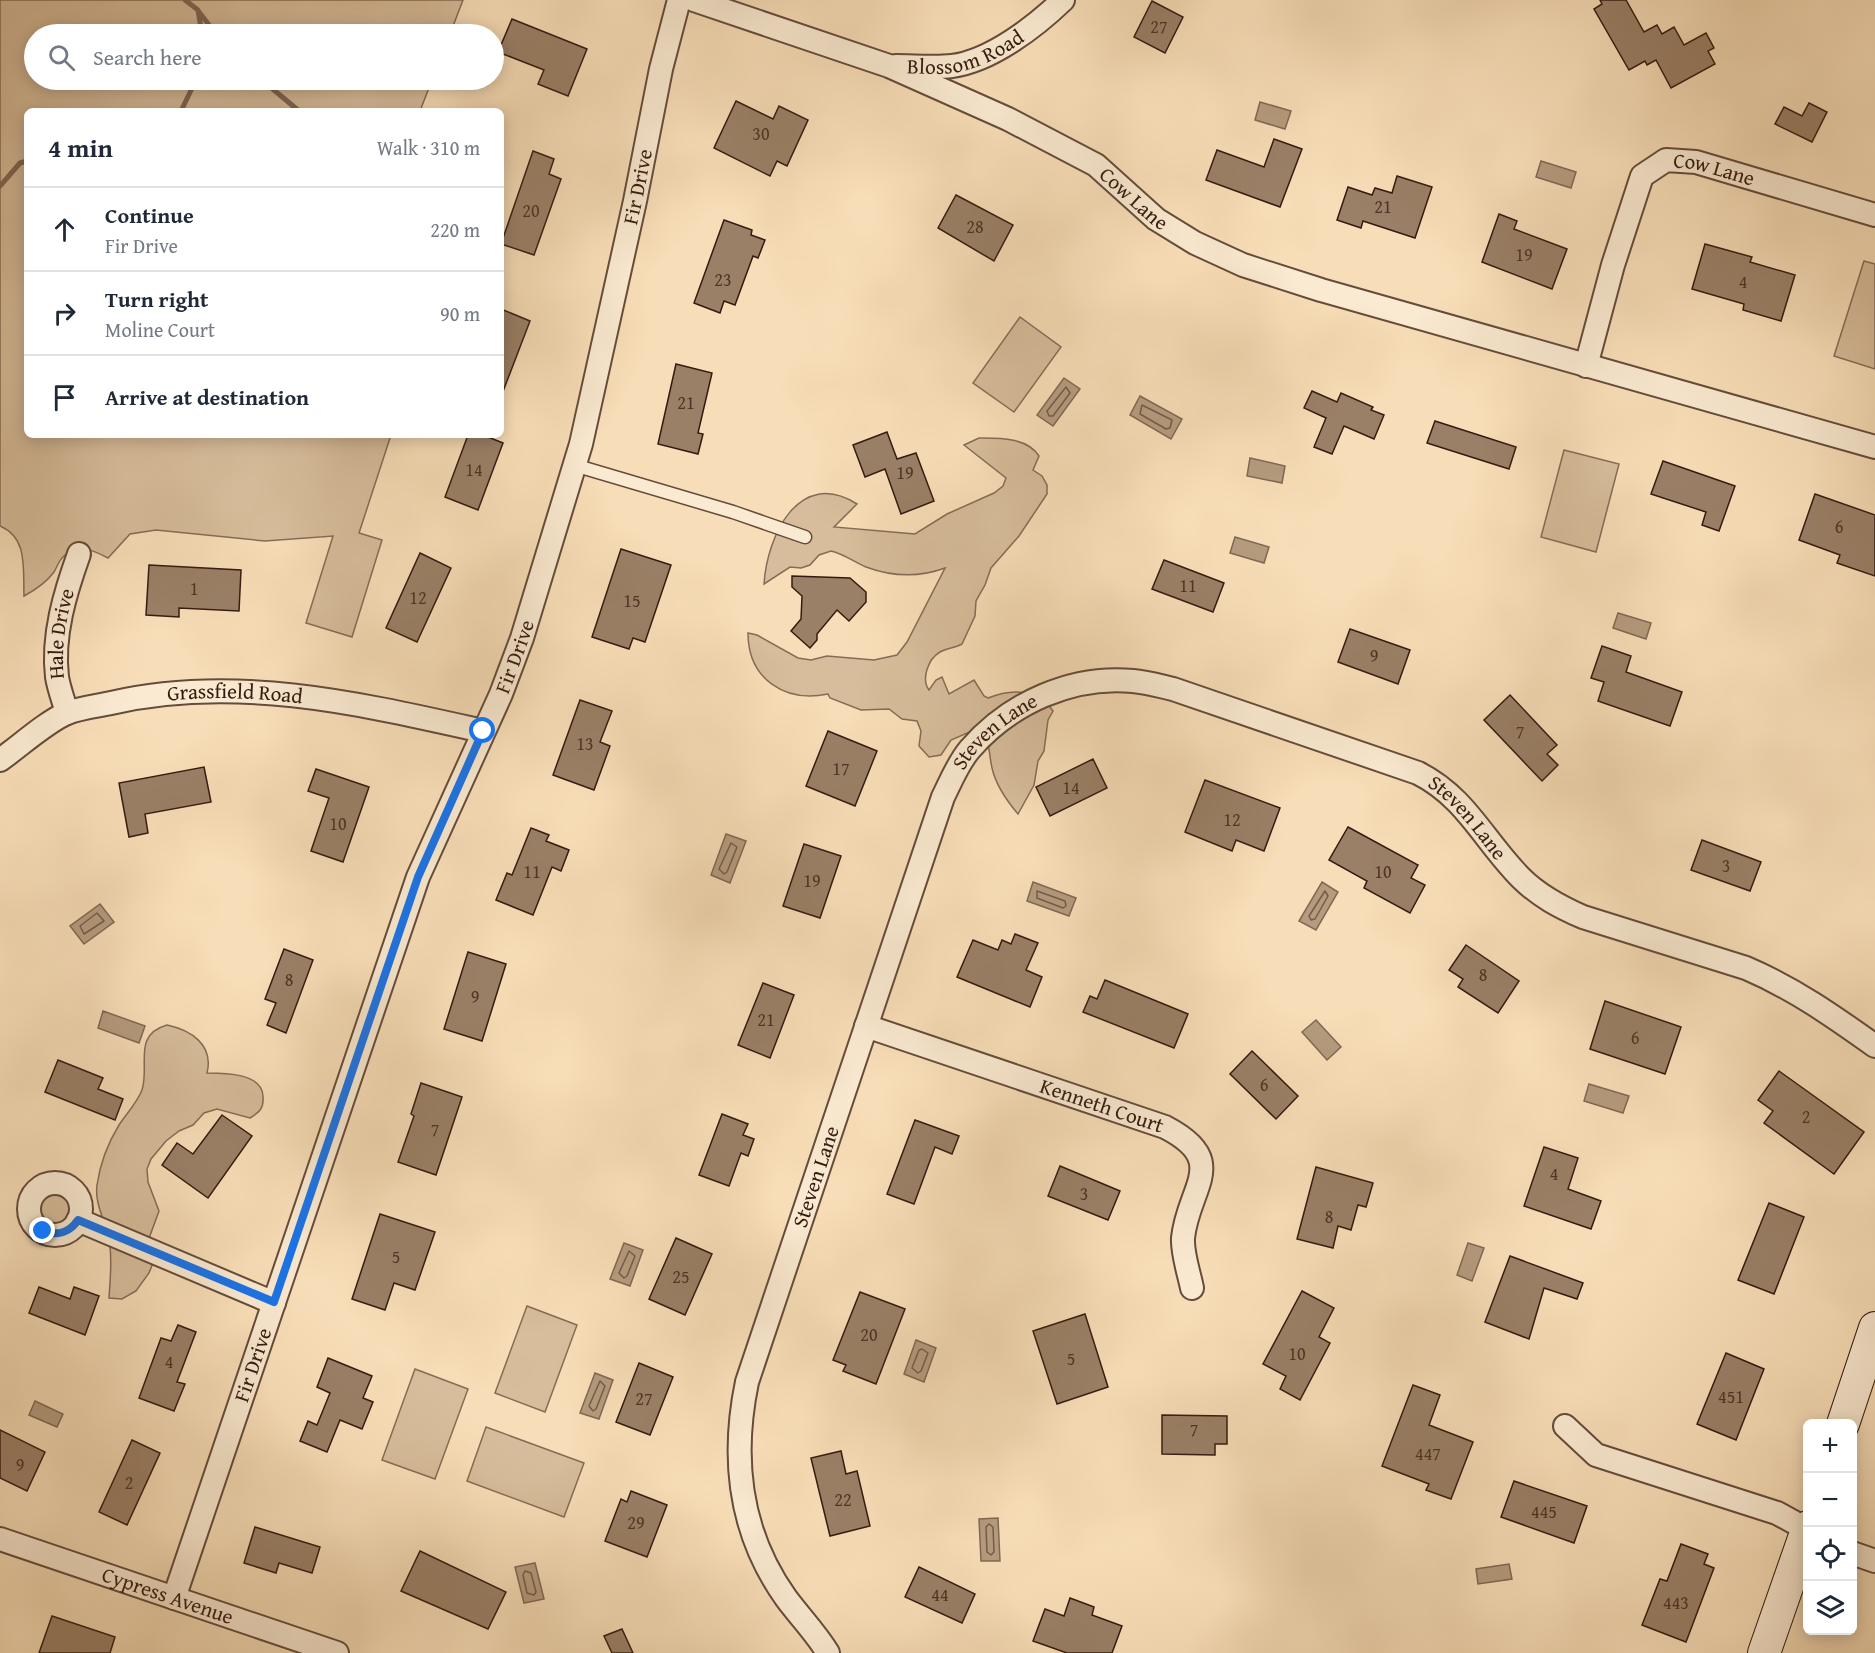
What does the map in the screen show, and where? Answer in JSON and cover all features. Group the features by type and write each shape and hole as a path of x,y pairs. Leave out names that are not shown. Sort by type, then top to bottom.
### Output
{"main road":[{"path":"1845,1419 1875,1328"},
{"path":"1764,1653 1803,1541"}],"street":[{"name":"Fir Drive","path":"174,1598 418,877 501,694 522,638 574,465 635,201 661,69 679,0"},
{"name":"Cow Lane","path":"694,0 889,66 1067,147 1096,165 1156,219 1195,243 1243,265 1321,290 1875,447"},
{"name":"Blossom Road","path":"889,66 954,66 993,51 1042,20 1064,0"},
{"name":"Cow Lane","path":"1586,366 1613,265 1642,176 1655,165 1666,160 1696,162 1875,215"},
{"name":"Hale Drive","path":"67,713 57,678 56,647 68,586 79,554"},
{"name":"Steven Lane","path":"828,1653 816,1632 786,1597 762,1555 741,1493 738,1449 740,1413 747,1382 943,797 969,750 995,724 1043,695 1087,682 1132,681 1173,689 1418,773 1437,782 1456,798 1520,876 1540,895 1558,906 1583,917 1771,978 1813,1001 1875,1046"},
{"name":"Grassfield Road","path":"0,760 67,713 152,694 196,690 253,692 376,707 483,731"},
{"name":"Kenneth Court","path":"866,1026 1165,1126 1192,1143 1200,1158 1202,1175 1183,1239 1192,1288"},
{"path":"78,1220 274,1302"},
{"path":"1565,1426 1596,1455 1777,1513 1803,1527"},
{"name":"Cypress Avenue","path":"0,1539 337,1653"},
{"path":"1857,1555 1875,1561"}],"lane":[{"path":"574,465 733,512 805,537"}],"shaded area":[{"path":"0,0 463,0 454,24 24,24 24,90 428,90 421,108 24,108 24,438 390,438 359,533 382,540 352,637 306,623 333,536 265,541 156,530 130,534 108,558 86,549 74,549 61,559 47,580 24,596 20,546 9,531 0,526"},
{"path":"1864,261 1875,264 1875,369 1834,356"},
{"path":"1020,317 1061,347 1014,412 973,383"},
{"path":"979,438 1012,440 1034,450 1039,456 1033,470 1042,476 1047,485 1047,494 1019,536 991,568 976,601 975,616 962,644 943,651 932,659 926,680 929,690 936,680 942,677 949,694 974,680 984,696 988,698 1006,693 1024,692 1040,698 1053,711 1048,720 1044,751 1038,761 1034,785 1018,814 996,781 988,743 981,727 951,740 941,755 929,757 919,746 921,731 917,721 902,719 889,709 861,710 830,698 828,694 797,695 772,684 754,663 748,633 757,635 798,658 811,660 827,656 874,660 897,655 907,642 945,568 915,575 886,573 866,567 831,551 819,555 810,565 801,568 790,567 764,584 766,565 772,546 779,528 790,512 803,500 818,494 836,495 857,504 834,527 915,534 947,514 994,493 1003,486 1006,478 964,445"},
{"path":"1564,450 1619,464 1596,552 1541,537"},
{"path":"167,1025 176,1027 199,1040 207,1054 207,1073 241,1076 256,1083 261,1088 263,1104 259,1112 250,1118 217,1109 204,1113 193,1125 179,1131 166,1141 151,1159 147,1169 148,1182 159,1211 148,1241 153,1263 136,1291 122,1299 109,1298 111,1253 98,1201 98,1177 111,1139 142,1090 144,1052 149,1036"},
{"path":"55,1187 70,1193 76,1208 70,1223 55,1229 40,1223 34,1208 40,1193"},
{"path":"527,1306 577,1325 545,1412 495,1393"},
{"path":"415,1369 468,1389 435,1479 382,1460"},
{"path":"486,1427 584,1463 564,1517 467,1481"}],"water":[{"path":"1260,102 1291,111 1285,129 1255,120"},
{"path":"1541,161 1576,172 1571,188 1536,177"},
{"path":"1064,378 1080,389 1053,426 1037,415"},
{"path":"1140,396 1182,419 1171,439 1130,415"},
{"path":"1250,458 1285,466 1282,483 1247,476"},
{"path":"1235,537 1269,547 1264,563 1230,553"},
{"path":"1618,613 1651,623 1646,639 1613,628"},
{"path":"726,834 746,841 730,883 711,875"},
{"path":"1033,882 1076,898 1069,916 1027,901"},
{"path":"1322,882 1338,892 1316,930 1299,921"},
{"path":"100,904 114,922 84,944 70,926"},
{"path":"103,1011 145,1026 139,1043 98,1028"},
{"path":"1316,1020 1341,1047 1327,1060 1302,1032"},
{"path":"1589,1084 1629,1096 1623,1113 1584,1101"},
{"path":"624,1243 643,1250 630,1286 610,1279"},
{"path":"1468,1243 1484,1248 1472,1281 1457,1275"},
{"path":"916,1340 936,1348 924,1382 904,1374"},
{"path":"595,1373 613,1380 599,1419 580,1413"},
{"path":"35,1401 63,1414 57,1427 29,1415"},
{"path":"998,1518 1000,1561 981,1561 979,1519"},
{"path":"535,1563 544,1599 524,1603 515,1567"},
{"path":"1509,1564 1512,1579 1478,1584 1476,1569"}],"building":[{"path":"1600,0 1626,0 1644,32 1657,25 1662,34 1674,27 1684,45 1706,33 1714,48 1708,51 1715,64 1671,88 1656,60 1647,65 1645,61 1629,70 1594,9 1602,4"},
{"path":"1152,1 1183,17 1165,53 1134,37"},
{"path":"512,19 587,49 568,96 538,84 544,70 504,54 504,38"},
{"path":"736,101 773,119 779,106 808,120 787,166 777,161 770,176 714,148"},
{"path":"1809,103 1827,112 1812,142 1775,124 1784,107 1802,116"},
{"path":"1274,139 1302,149 1280,207 1206,180 1217,150 1264,167"},
{"path":"533,151 554,159 549,174 561,179 534,255 504,245 504,235"},
{"path":"1397,176 1432,187 1415,238 1363,221 1361,228 1337,220 1348,187 1372,195 1375,188 1392,193"},
{"path":"956,195 1013,225 994,261 938,228"},
{"path":"1499,214 1517,221 1514,229 1567,249 1552,289 1482,262"},
{"path":"724,220 752,230 751,235 765,240 758,258 753,256 735,305 724,301 720,313 694,303"},
{"path":"1705,244 1752,257 1750,262 1795,275 1781,321 1743,310 1744,304 1692,289"},
{"path":"504,310 530,321 504,389"},
{"path":"676,364 712,373 698,433 703,434 698,454 658,444"},
{"path":"1312,391 1337,402 1341,393 1373,407 1371,410 1384,415 1374,439 1344,426 1332,454 1314,447 1326,418 1304,408"},
{"path":"1435,421 1516,447 1509,469 1427,443"},
{"path":"887,432 897,459 916,453 934,501 901,514 885,469 865,477 853,445"},
{"path":"467,438 490,438 503,443 478,510 445,497"},
{"path":"1663,461 1735,486 1719,531 1702,525 1706,512 1651,494"},
{"path":"1815,494 1875,515 1875,576 1837,563 1840,555 1799,540"},
{"path":"621,549 671,565 645,642 633,638 629,649 592,637"},
{"path":"420,553 451,568 417,642 386,628"},
{"path":"1164,560 1224,583 1213,612 1152,589"},
{"path":"149,565 241,570 239,611 179,608 179,617 146,615"},
{"path":"792,576 850,578 866,592 866,602 849,621 837,610 817,634 817,640 810,648 791,631 801,619 802,596 792,587"},
{"path":"1350,629 1410,650 1398,684 1338,662"},
{"path":"1602,646 1631,656 1626,672 1682,692 1670,726 1598,701 1604,682 1591,678"},
{"path":"1510,695 1557,745 1547,754 1558,765 1542,781 1484,720"},
{"path":"580,700 612,711 600,742 610,746 594,790 553,775"},
{"path":"828,731 877,751 855,806 806,786"},
{"path":"1093,759 1107,788 1050,816 1036,787"},
{"path":"204,767 211,802 145,814 148,833 129,837 119,783"},
{"path":"316,769 369,787 343,862 311,851 329,798 308,791"},
{"path":"1205,780 1280,808 1264,851 1236,840 1232,851 1185,832"},
{"path":"1348,827 1418,865 1411,878 1425,885 1410,913 1364,888 1367,881 1329,860"},
{"path":"531,828 549,835 546,841 569,850 561,871 552,867 533,915 496,900 507,873 512,875"},
{"path":"1702,840 1761,862 1750,891 1691,870"},
{"path":"804,844 841,856 820,918 783,906"},
{"path":"1015,934 1038,943 1026,970 1042,977 1030,1007 957,977 973,940 998,950 1002,940 1011,944"},
{"path":"1466,945 1519,981 1498,1013 1458,987 1463,979 1449,970"},
{"path":"284,949 313,960 286,1033 267,1025 276,1003 265,999"},
{"path":"468,952 506,964 482,1041 444,1029"},
{"path":"1105,980 1188,1014 1174,1048 1083,1012 1090,996 1097,999"},
{"path":"763,983 794,995 770,1058 738,1045"},
{"path":"1605,1001 1681,1027 1665,1074 1590,1049"},
{"path":"1252,1051 1298,1096 1276,1119 1230,1074"},
{"path":"58,1060 103,1078 98,1089 123,1099 115,1120 45,1092"},
{"path":"1779,1071 1864,1132 1834,1174 1764,1123 1773,1111 1758,1100"},
{"path":"421,1083 462,1097 436,1175 398,1162 414,1116 411,1114"},
{"path":"722,1114 748,1124 743,1135 754,1139 748,1156 741,1153 729,1186 699,1175"},
{"path":"222,1115 252,1136 208,1198 162,1165 177,1143 193,1154"},
{"path":"915,1120 959,1136 952,1154 935,1147 914,1204 887,1194"},
{"path":"1544,1147 1578,1158 1568,1189 1601,1201 1591,1229 1524,1206"},
{"path":"1060,1166 1120,1191 1108,1220 1048,1196"},
{"path":"1316,1167 1373,1183 1366,1207 1358,1205 1351,1230 1338,1226 1333,1248 1297,1239"},
{"path":"1769,1203 1804,1217 1774,1294 1738,1280"},
{"path":"380,1214 435,1232 415,1290 394,1283 385,1310 352,1299"},
{"path":"676,1238 712,1254 685,1315 649,1299"},
{"path":"1510,1256 1583,1283 1577,1299 1544,1288 1529,1339 1485,1322"},
{"path":"39,1287 70,1299 74,1287 99,1296 85,1335 29,1313"},
{"path":"1302,1291 1334,1308 1319,1337 1330,1343 1300,1400 1280,1389 1286,1376 1263,1364"},
{"path":"860,1292 905,1309 876,1384 843,1371 846,1365 833,1360"},
{"path":"1085,1314 1108,1387 1057,1404 1033,1331"},
{"path":"178,1325 196,1332 177,1382 185,1384 174,1411 139,1398 161,1338 171,1341"},
{"path":"1726,1353 1764,1369 1736,1440 1697,1424"},
{"path":"328,1358 372,1376 363,1398 373,1402 362,1429 340,1420 327,1452 300,1441 308,1421 317,1425 330,1393 317,1387"},
{"path":"639,1363 673,1377 650,1435 616,1422"},
{"path":"1413,1385 1440,1395 1429,1425 1473,1442 1451,1499 1426,1490 1429,1484 1382,1466"},
{"path":"1162,1415 1227,1416 1227,1444 1215,1444 1215,1455 1162,1454"},
{"path":"0,1430 45,1452 27,1491 0,1478"},
{"path":"132,1440 160,1453 127,1525 99,1512"},
{"path":"841,1451 846,1474 857,1471 870,1526 830,1536 811,1458"},
{"path":"1514,1481 1587,1506 1574,1543 1501,1517"},
{"path":"631,1491 667,1505 647,1557 605,1541 621,1499 627,1502"},
{"path":"255,1527 320,1547 312,1573 279,1563 276,1573 244,1563"},
{"path":"1681,1544 1708,1554 1704,1564 1714,1568 1686,1642 1642,1625 1660,1579 1667,1581"},
{"path":"420,1551 506,1592 488,1629 401,1591"},
{"path":"919,1567 975,1594 962,1623 905,1597"},
{"path":"1070,1598 1094,1607 1092,1615 1122,1626 1112,1653 1067,1653 1033,1641 1045,1609 1064,1616"},
{"path":"52,1616 115,1637 110,1653 39,1653"},
{"path":"622,1629 633,1653 612,1653 604,1636"}],"waterway":[{"path":"185,0 198,10 200,24"},
{"path":"199,12 208,24"},
{"path":"182,108 191,90"},
{"path":"274,90 295,108"},
{"path":"0,186 20,163 24,162"}],"route":[{"path":"43,1231 51,1234 67,1232 78,1220 274,1302 418,877 483,731"}]}
